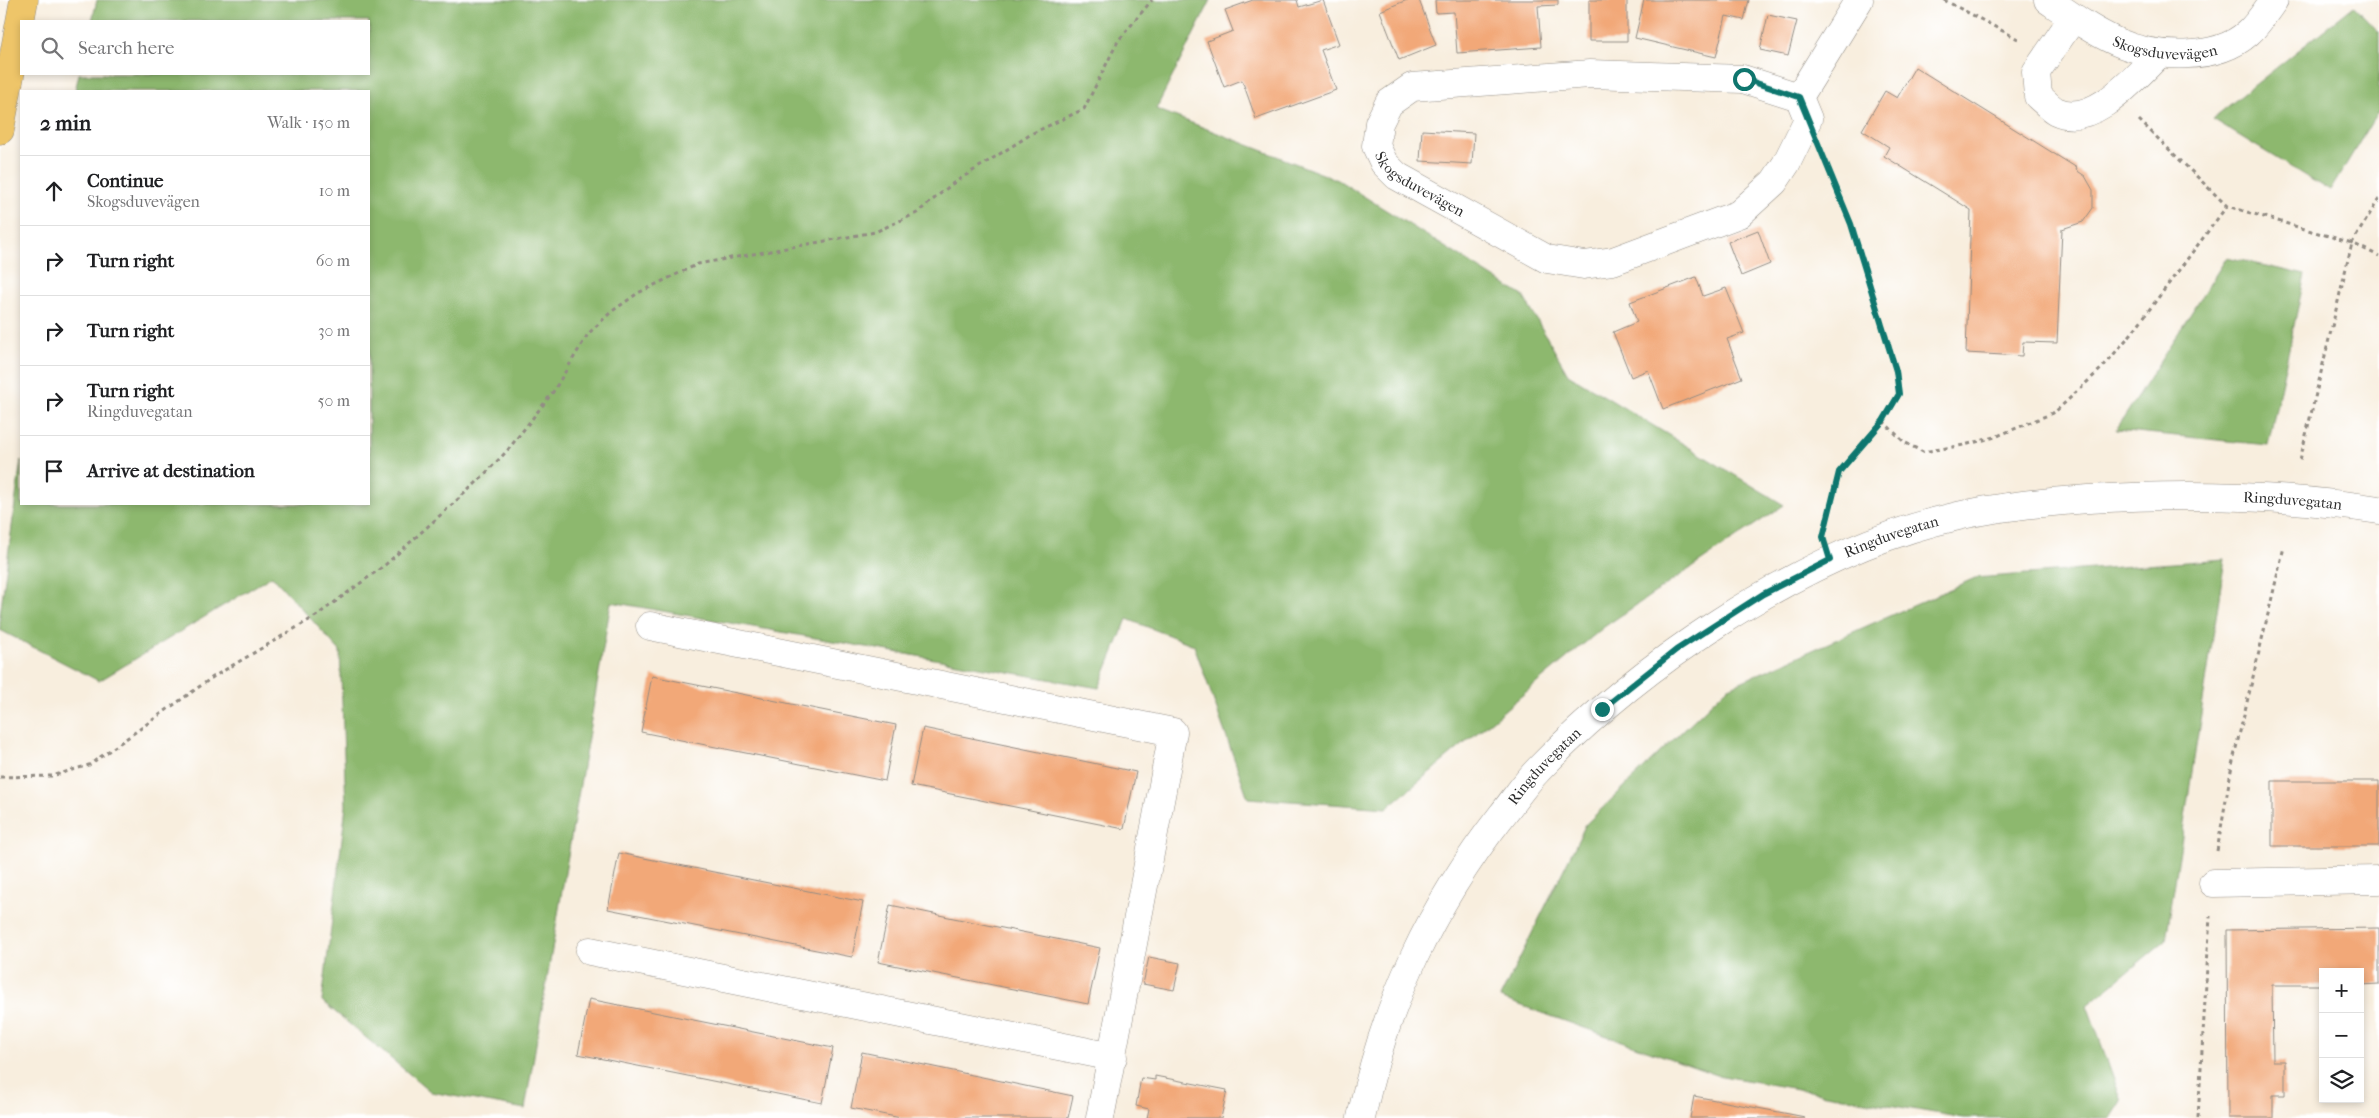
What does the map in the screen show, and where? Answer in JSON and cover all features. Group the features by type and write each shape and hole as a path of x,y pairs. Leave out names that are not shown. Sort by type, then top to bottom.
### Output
{"highway":[{"path":"20,20 24,0"},
{"path":"0,130 20,22"}],"street":[{"name":"Skogsduvevägen","path":"1803,108 1744,79 1590,74 1412,87 1389,102 1379,123 1376,146 1384,163 1405,180 1546,260 1584,265 1613,261 1739,214 1774,182 1786,164 1803,108 1859,0"},
{"name":"Skogsduvevägen","path":"2048,0 2073,18 2118,42 2160,54 2200,55 2232,44 2249,33 2274,0"},
{"path":"2073,18 2036,72 2038,96 2057,112 2082,114 2102,105 2114,97 2160,54"},
{"name":"Ringduvegatan","path":"1361,1118 1369,1080 1388,1016 1411,960 1442,901 1483,839 1536,771 1602,709 1676,650 1763,594 1856,547 1957,516 2039,502 2135,496 2253,496 2379,510"},
{"path":"650,626 1173,732 1100,1118"},
{"path":"2213,884 2379,880"},
{"path":"590,951 1113,1057"}],"path":[{"path":"0,777 52,776 89,765 213,677 316,616 386,564 508,451 553,392 588,334 611,312 638,293 698,264 874,232 917,213 952,184 1033,133 1084,109 1118,41 1152,0"},
{"path":"1803,108 1851,224 1896,371 1899,394 1883,421 1839,472 1823,537 1830,560"},
{"path":"2300,460 2352,243 2379,199"},
{"path":"1883,421 1904,442 1923,452 1964,445 1995,437 2055,412 2102,368 2131,334 2227,206 2352,243 2379,256"},
{"path":"2198,1118 2213,884 2232,765 2284,546"}],"green space":[{"path":"97,0 1211,0 1156,109 1338,180 1523,296 1568,374 1784,505 1604,627 1387,808 1248,798 1194,645 1127,619 1099,688 611,602 525,1109 431,1092 322,1001 346,806 340,651 272,576 99,681 0,630 0,615 20,467 20,505 370,505 370,90 75,90 79,75 370,75 370,20 92,20"},
{"path":"2354,6 2379,32 2379,110 2330,191 2212,119"},
{"path":"2227,257 2305,275 2268,445 2116,430"},
{"path":"2225,559 2166,940 2087,1005 2122,1101 2111,1118 1963,1118 1717,1075 1500,998 1586,824 1727,688 1975,578"}],"building":[{"path":"1253,0 1297,0 1299,7 1323,0 1339,44 1321,50 1336,90 1256,119 1242,80 1224,87 1207,41 1233,31 1225,10"},
{"path":"1407,0 1419,0 1436,45 1399,60 1380,11"},
{"path":"1435,0 1558,0 1558,5 1538,6 1541,47 1457,53 1454,12 1436,13"},
{"path":"1589,0 1627,0 1627,41 1589,41"},
{"path":"1644,0 1749,0 1744,20 1726,16 1716,57 1635,38"},
{"path":"1768,15 1797,21 1788,56 1760,50"},
{"path":"1915,67 2077,168 2076,170 2085,176 2093,190 2093,208 2083,222 2062,229 2057,343 2023,342 2022,356 1966,353 1971,210 1884,156 1889,147 1862,130 1885,91 1897,98"},
{"path":"1422,130 1474,133 1472,164 1420,161"},
{"path":"1758,230 1770,264 1741,276 1728,242"},
{"path":"1696,277 1703,296 1726,288 1744,333 1727,339 1742,378 1663,409 1648,370 1631,377 1613,332 1637,322 1630,302"},
{"path":"652,676 896,725 885,781 641,732"},
{"path":"923,728 1136,772 1124,829 911,786"},
{"path":"2272,781 2379,781 2379,846 2272,846"},
{"path":"619,853 863,902 852,957 608,909"},
{"path":"890,905 1100,948 1088,1004 878,962"},
{"path":"2379,928 2379,984 2364,985 2364,968 2319,968 2319,985 2272,985 2273,1061 2285,1061 2285,1095 2273,1095 2273,1118 2228,1118 2227,930"},
{"path":"1149,957 1180,963 1174,990 1143,984"},
{"path":"589,999 833,1048 822,1103 578,1054"},
{"path":"862,1052 1073,1096 1068,1118 901,1118 851,1108"},
{"path":"1155,1076 1227,1090 1221,1118 1147,1118 1149,1109 1136,1106 1141,1078 1155,1080"},
{"path":"1694,1096 1805,1117 1805,1118 1690,1118"}],"route":[{"path":"1602,709 1676,650 1763,594 1830,560 1823,537 1839,472 1883,421 1899,394 1896,371 1851,224 1799,97 1744,79"}]}
